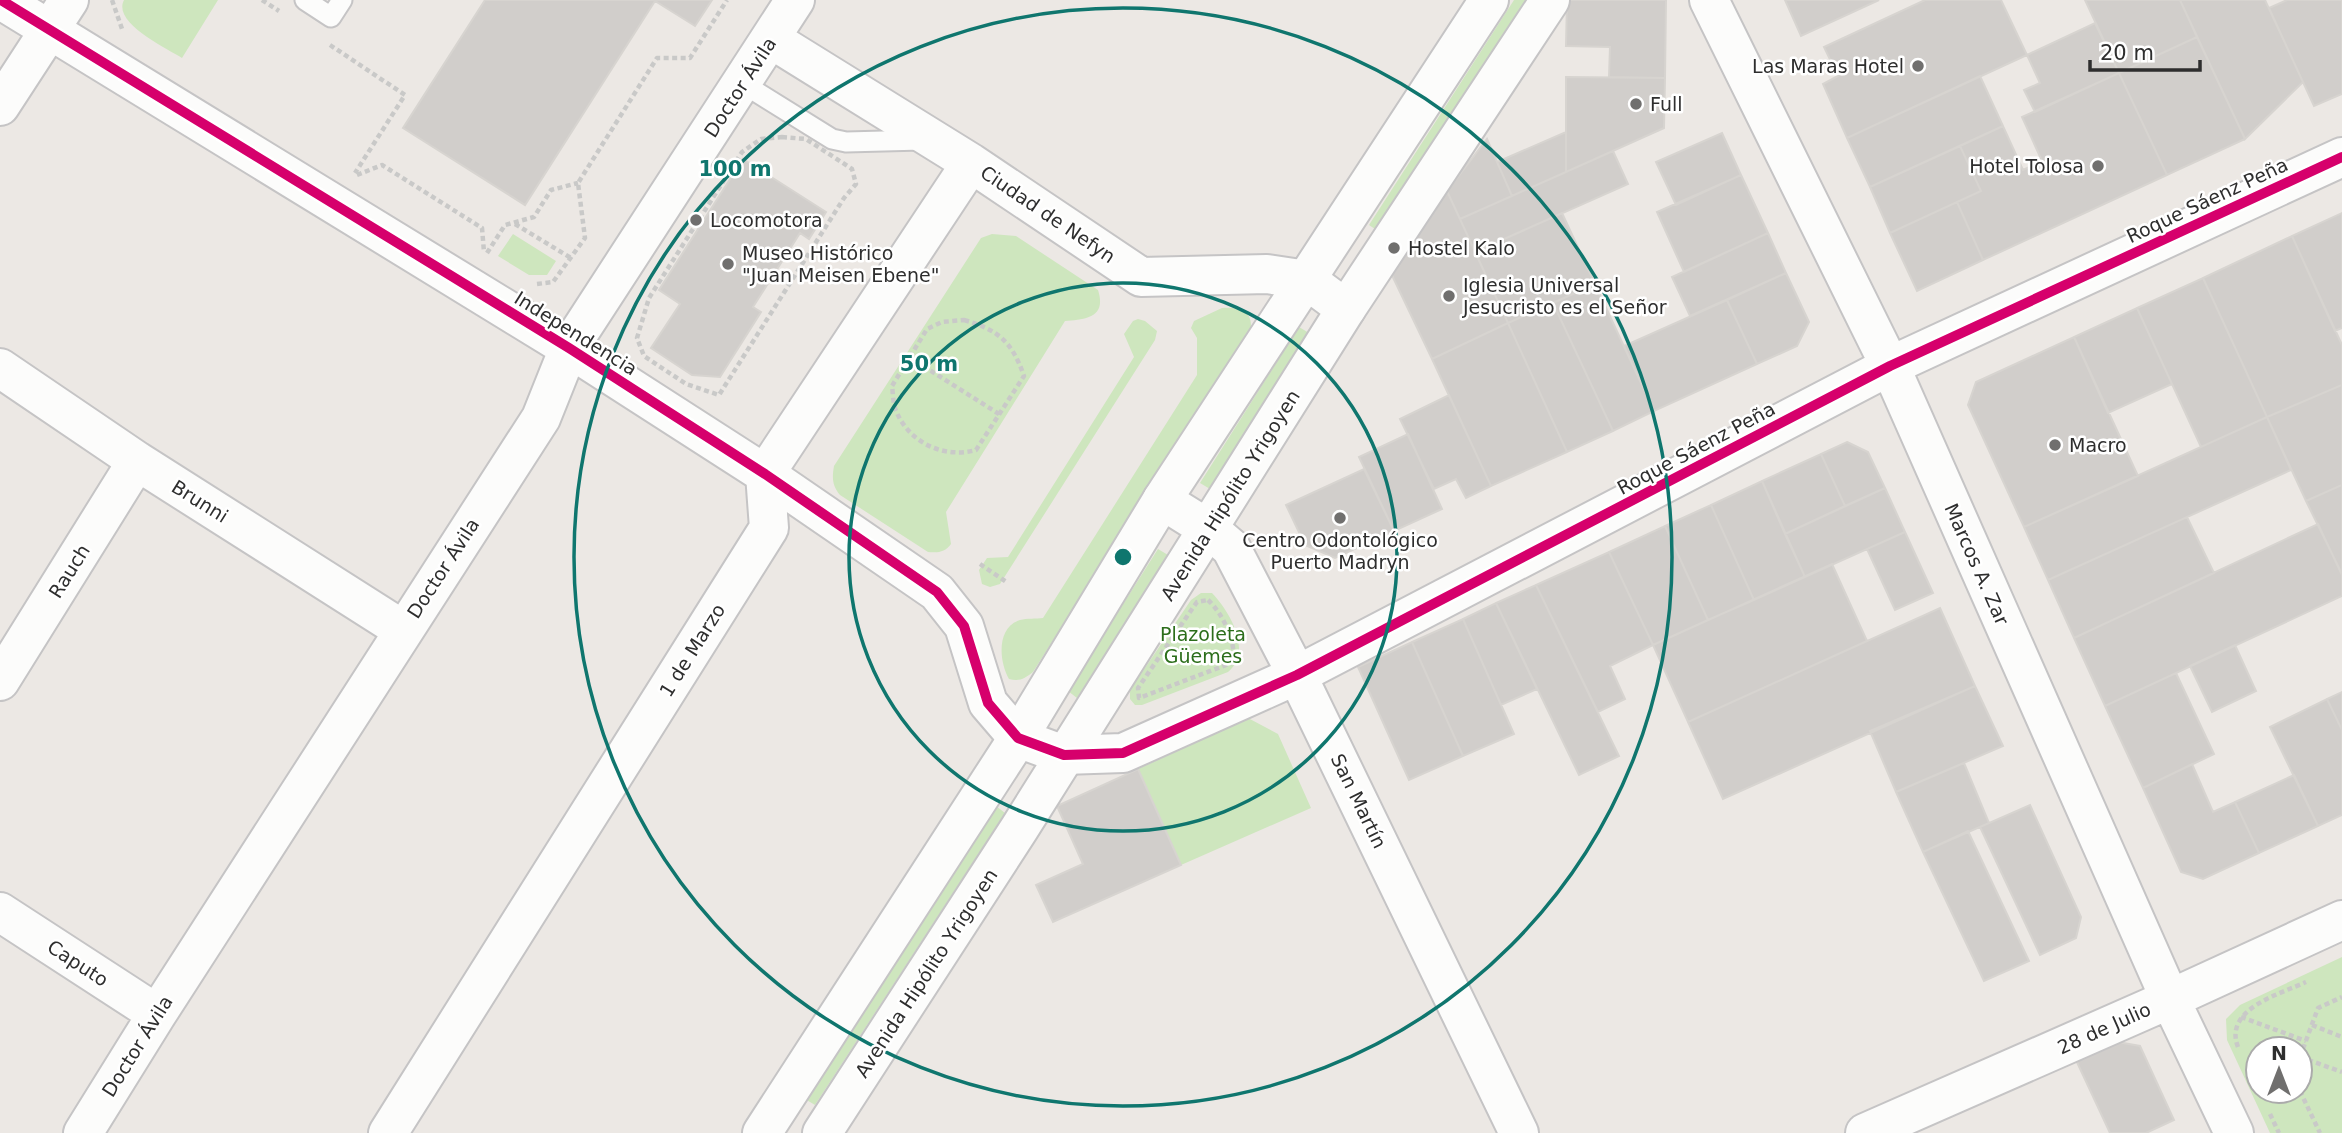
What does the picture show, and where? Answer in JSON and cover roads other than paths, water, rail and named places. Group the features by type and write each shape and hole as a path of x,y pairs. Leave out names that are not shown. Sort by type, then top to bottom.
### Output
{"street":[{"name":"Independencia","path":"1,0 60,14 765,474 937,592 964,626 988,703 1018,738 1064,755"},
{"name":"Doctor Ávila","path":"83,1133 156,1014 541,418 569,348 795,0"},
{"path":"762,1133 1018,738 1162,500 1489,0"},
{"name":"Avenida Hipólito Yrigoyen","path":"822,1133 1210,530 1346,309 1550,0"},
{"name":"Marcos A. Zar","path":"1709,0 1890,366 2170,999 2234,1133"},
{"path":"0,106 60,14"},
{"name":"Ciudad de Nefyn","path":"771,39 971,163 1141,276 1267,274 1307,279"},
{"name":"Roque Sáenz Peña","path":"1064,755 1123,753 1297,675 1890,366 2342,157"},
{"path":"765,474 971,163"},
{"path":"1307,279 1346,309"},
{"name":"Brunni","path":"0,368 137,461 403,630"},
{"name":"Rauch","path":"0,681 137,461"},
{"name":"1 de Marzo","path":"388,1133 768,528 765,474"},
{"name":"San Martín","path":"1162,500 1210,530 1231,548 1297,675 1519,1133"},
{"name":"Caputo","path":"0,912 156,1014"},
{"name":"28 de Julio","path":"1865,1133 2342,920"}],"lane":[{"path":"305,0 331,17 342,0"},
{"path":"743,83 832,139 846,142 933,140"}],"place":[{"name":"Las Maras Hotel","path":"1918,66"},
{"name":"Full","path":"1636,104"},
{"name":"Hotel Tolosa","path":"2098,166"},
{"name":"Locomotora","path":"696,220"},
{"name":"Hostel Kalo","path":"1394,248"},
{"name":"Museo Histórico \"Juan Meisen Ebene\"","path":"728,264"},
{"name":"Iglesia Universal Jesucristo es el Señor","path":"1449,296"},
{"name":"Macro","path":"2055,445"},
{"name":"Centro Odontológico Puerto Madryn","path":"1340,518"}],"park label":[{"name":"Plazoleta Güemes","path":"1203,645"}]}
